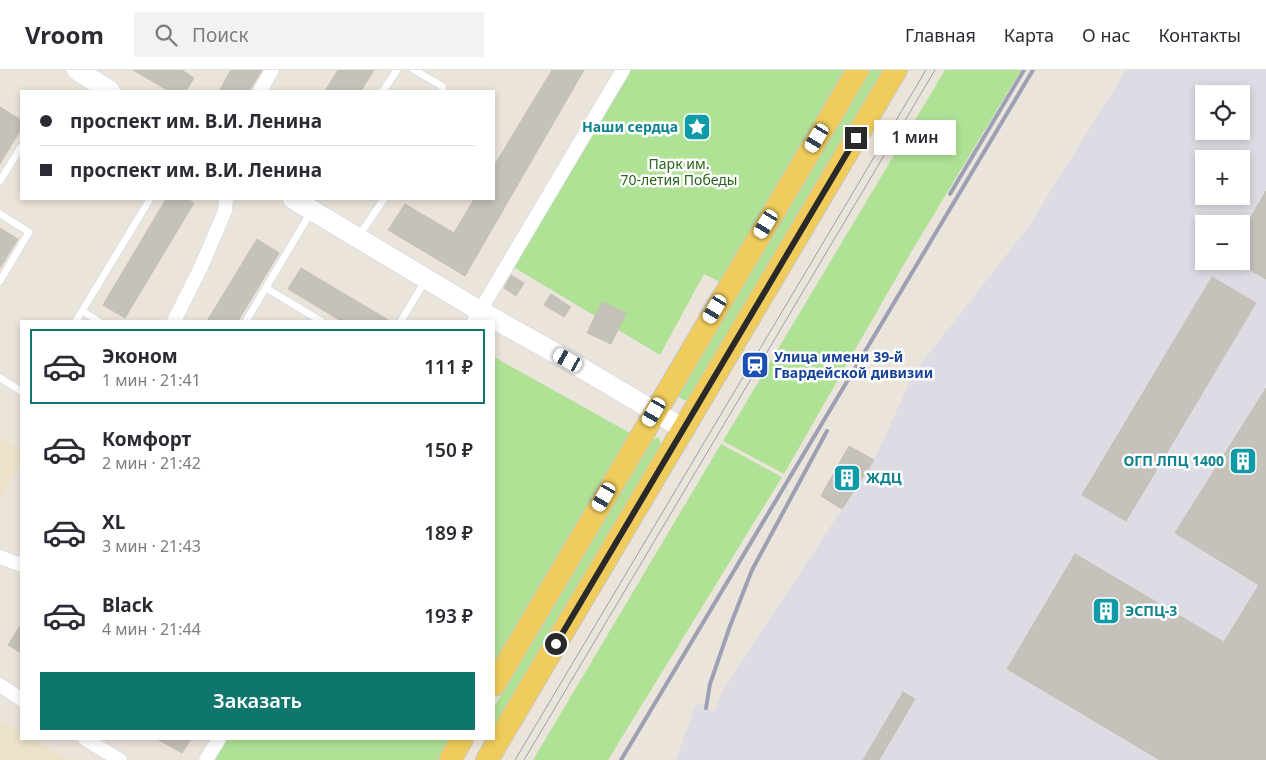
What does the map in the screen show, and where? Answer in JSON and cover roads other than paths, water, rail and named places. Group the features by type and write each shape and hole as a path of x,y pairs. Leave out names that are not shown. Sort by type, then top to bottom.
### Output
{"main road":[{"path":"77,70 108,90"},
{"path":"495,683 858,70"},
{"path":"487,760 896,70"},
{"path":"295,200 427,279 477,316"},
{"path":"495,325 568,360 684,429"},
{"path":"450,760 461,740"}],"street":[{"path":"261,90 272,70"},
{"path":"477,316 623,70"},
{"path":"174,320 201,267 225,211 226,201"},
{"path":"0,557 20,565"},
{"path":"0,686 20,698"},
{"path":"88,740 120,760"},
{"path":"206,760 218,740"}],"lane":[{"path":"384,90 396,70"},
{"path":"414,70 442,86 444,90"},
{"path":"0,181 20,149"},
{"path":"77,320 149,200"},
{"path":"358,237 383,200"},
{"path":"247,320 312,210"},
{"path":"0,214 29,232 0,282"},
{"path":"402,320 427,279"},
{"path":"266,288 319,320"},
{"path":"82,311 96,320"},
{"path":"0,378 20,390"}],"tram line":[{"path":"515,760 926,70"},
{"path":"524,760 935,70"}],"railway":[{"path":"950,194 1024,70"},
{"path":"621,760 1033,70"},
{"path":"706,708 710,684 752,570 827,431"}],"place":[{"name":"Наши сердца","path":"697,127"},
{"name":"Улица имени 39-й Гвардейской дивизии","path":"755,365"},
{"name":"ОГП ЛПЦ 1400","path":"1243,461"},
{"name":"ЖДЦ","path":"847,478"},
{"name":"ЭСПЦ-3","path":"1106,611"}],"park label":[{"name":"Парк им. 70-летия Победы","path":"679,172"}]}
